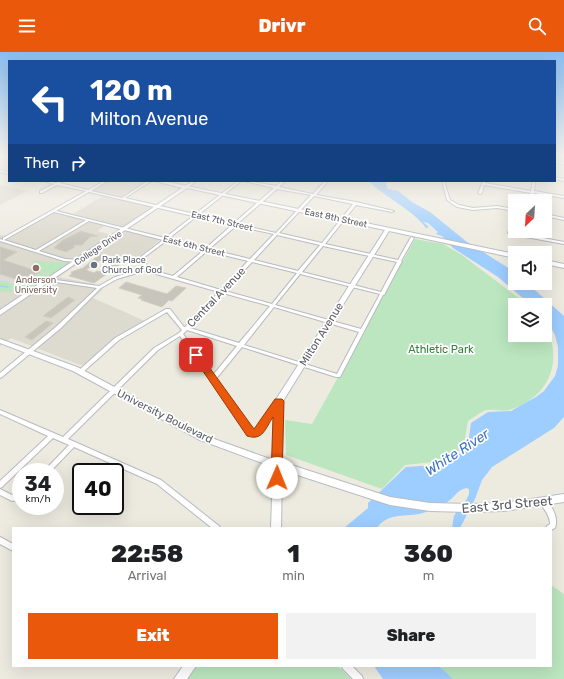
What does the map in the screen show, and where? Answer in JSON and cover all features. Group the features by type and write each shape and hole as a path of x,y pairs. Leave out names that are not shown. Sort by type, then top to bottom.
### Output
{"main road":[{"name":"East 8th Street","path":"178,185 388,229 413,237 508,255"},
{"name":"College Drive","path":"0,313 186,187"},
{"name":"Milton Avenue","path":"279,401 388,229"},
{"path":"552,263 564,266"},
{"name":"University Boulevard","path":"0,341 80,372 203,438 277,465 357,491"},
{"path":"276,527 279,401"},
{"name":"East 3rd Street","path":"357,491 390,501 430,507 504,507 564,498"},
{"path":"180,679 189,667"}],"street":[{"path":"41,192 54,185"},
{"name":"East 7th Street","path":"63,185 400,262"},
{"path":"1,239 98,185"},
{"path":"122,198 143,185"},
{"path":"234,185 140,259 148,269 155,273 362,331"},
{"path":"268,185 392,211"},
{"name":"Central Avenue","path":"64,440 156,349 183,331 323,185"},
{"path":"444,185 449,200 455,205 469,209 497,207 508,209"},
{"path":"480,193 483,185"},
{"path":"500,185 564,197"},
{"path":"533,192 534,185"},
{"path":"174,278 277,187"},
{"path":"80,372 117,339 168,310 213,379 356,203"},
{"name":"East 6th Street","path":"53,211 383,294"},
{"path":"552,217 564,219"},
{"path":"38,250 89,220"},
{"path":"183,331 240,346 338,376 413,237"},
{"path":"537,238 564,243"},
{"path":"1,239 75,261"},
{"path":"0,376 59,327 100,287 116,278 148,269"},
{"path":"50,280 100,287"},
{"name":"Milton Avenue","path":"213,379 251,433 257,434 279,401"},
{"path":"0,412 159,482 216,527"},
{"path":"0,485 52,435"},
{"path":"55,463 73,444"},
{"path":"0,492 12,498"},
{"path":"543,502 552,514 555,521 551,527"},
{"path":"0,540 12,547"},
{"path":"347,667 359,679"}],"shaded area":[{"path":"0,185 28,191 0,205"},
{"name":"Anderson University","path":"102,185 147,185 126,198 157,205 125,227 109,223 97,231 118,237 126,231 161,239 140,256 128,260 95,252 59,277 93,284 103,289 93,298 145,321 115,339 85,365 80,365 11,338 0,346 0,235 9,237 58,210 73,214 106,194 92,191"}],"green space":[{"name":"Athletic Park","path":"415,239 443,244 462,255 519,298 508,298 508,342 552,342 553,364 550,376 535,396 523,404 509,410 490,410 478,414 468,421 463,449 433,462 405,465 382,489 286,455 285,420 312,424"},
{"path":"33,261 68,263 53,275 41,271"},
{"path":"40,272 51,276 32,289 15,284 19,280 24,282"},
{"path":"0,281 5,281 28,291 0,292"},
{"path":"552,586 564,594 564,679 450,679 441,667 552,667"},
{"path":"193,667 339,667 351,679 184,679"}],"water":[{"path":"373,185 387,185 388,189 398,191 412,202 430,212 467,242 508,268 508,285 498,277 453,248 442,236 436,234 438,232 428,223 423,222 429,227 426,228 414,215"},
{"path":"513,290 535,290 544,298 523,298"},
{"path":"552,305 564,316 564,417 554,428 492,467 482,480 475,499 461,527 452,527 454,516 468,496 469,489 466,488 447,502 426,512 396,516 381,523 378,527 345,527 368,508 368,503 406,467 436,465 464,452 468,445 471,423 488,412 511,411 544,391 555,376 558,366 558,347 552,330"},
{"path":"375,667 440,667 453,679 383,679"}],"building":[{"path":"81,231 98,236 90,237 82,245 73,245 75,247 66,252 54,248 63,240"},
{"path":"0,247 17,252 3,260 40,272 24,282 0,274"},
{"path":"100,254 106,256 86,270 94,273 97,271 101,272 113,263 109,262 115,258 125,261 94,283 69,276 72,274 71,272 83,268"},
{"path":"126,282 167,294 176,286 186,288 172,301 169,300 162,307 138,298 142,295 119,288"},
{"path":"68,297 75,300 51,318 43,316"},
{"path":"46,321 53,323 32,340 25,337"}],"waterway":[{"path":"0,286 8,287"}],"place":[{"name":"Park Place Church of God","path":"94,265"},
{"name":"Anderson University","path":"36,268"}],"route":[{"path":"196,355 251,433 257,434 279,401 277,478"}],"water label":[{"name":"White River","path":"457,452"}]}
